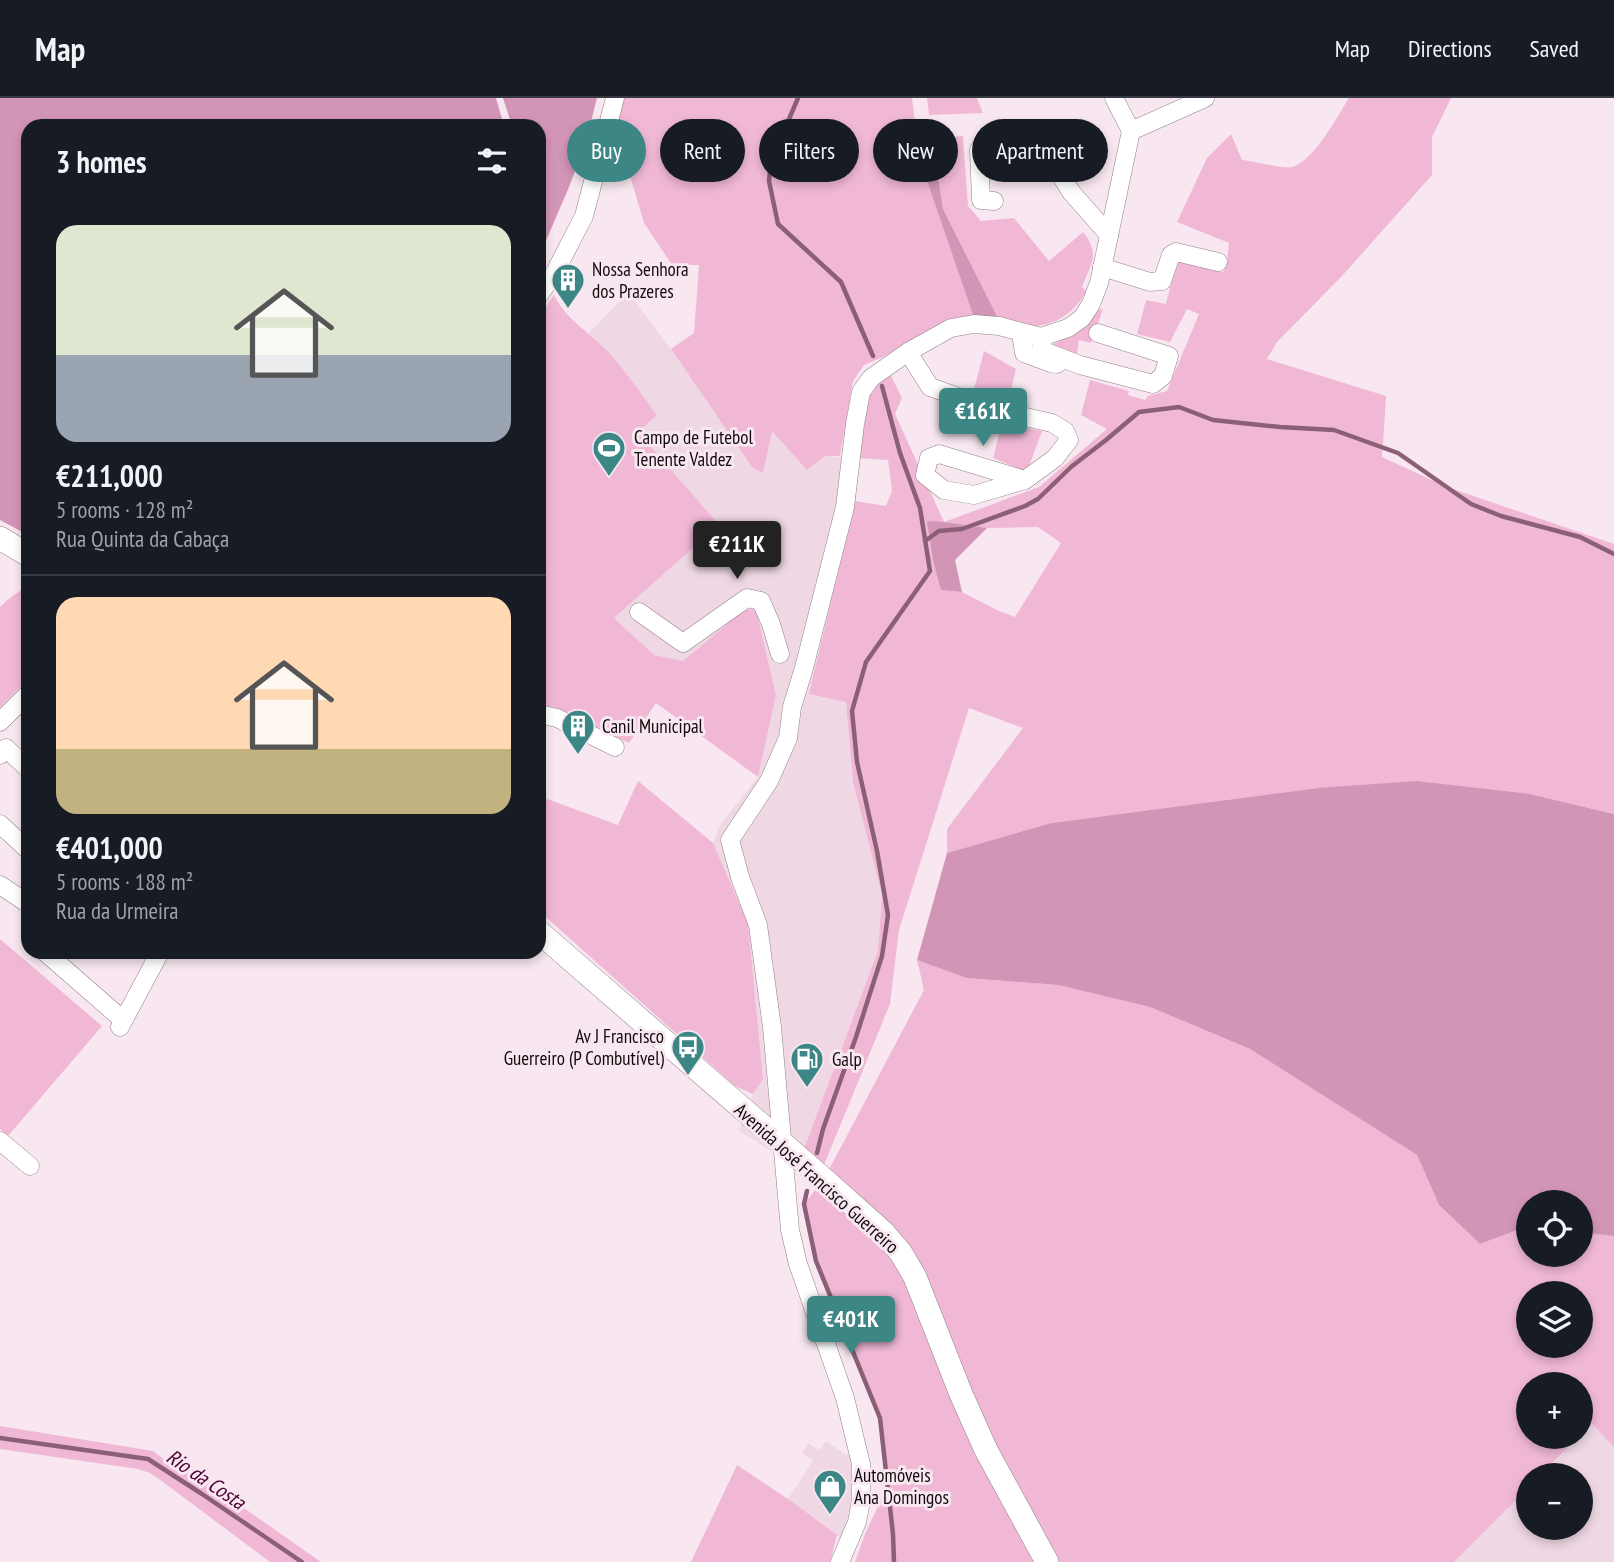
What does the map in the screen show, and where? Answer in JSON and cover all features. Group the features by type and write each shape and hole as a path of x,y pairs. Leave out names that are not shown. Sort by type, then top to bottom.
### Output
{"main road":[{"path":"0,538 21,551"},
{"name":"Avenida José Francisco Guerreiro","path":"546,938 883,1232 901,1253 915,1277 986,1450 1046,1562"}],"street":[{"path":"546,285 584,216 615,98"},
{"path":"840,1562 857,1522 861,1501 860,1464 845,1398 798,1264 790,1230 772,1027 758,925 730,840 769,781 788,738 792,707 845,507 861,392 871,378 908,352 951,328 974,324 999,326 1041,338 1068,328 1082,318 1099,283 1131,131 1114,98"},
{"path":"1131,131 1205,98"},
{"path":"994,201 981,200 979,150 983,143 1033,141 1044,148 1071,192 1109,235"},
{"path":"1102,267 1150,282 1162,281 1171,255 1176,252 1218,262"},
{"path":"1021,333 1024,353 1051,363 1088,367"},
{"path":"1041,338 1046,352 1088,367 1153,384 1163,376 1169,356 1098,333"},
{"path":"908,352 930,387 995,410 1052,424 1065,431 1069,440 1055,458 1025,480 974,495 944,490 925,475 929,458 939,454 1025,480"},
{"path":"639,612 683,643 747,598 761,601 780,654"},
{"path":"0,722 21,701"},
{"path":"546,716 557,718 615,747"},
{"path":"0,755 6,748 21,762"},
{"path":"0,824 21,843"},
{"path":"0,885 21,898"},
{"path":"53,959 122,1024 155,959"},
{"path":"0,1141 30,1166"}],"shaded area":[{"path":"0,98 496,98 502,119 21,119 21,531 0,520"},
{"path":"503,98 597,98 592,119 567,119 567,182 571,182 546,241 546,119 510,119"},
{"path":"623,98 912,98 915,119 873,119 873,182 927,182 974,318 937,326 864,365 853,381 840,456 825,456 807,470 772,431 763,473 752,467 671,349 694,333 699,265 672,265 644,223 632,182 646,182 646,119 619,119"},
{"path":"927,98 977,98 983,113 929,115"},
{"path":"1349,98 1451,98 1432,137 1432,175 1342,276 1277,342 1267,359 1386,396 1382,457 1447,487 1614,544 1614,814 1530,794 1318,788 1051,823 947,853 947,829 1023,728 969,708 899,930 890,1004 824,1165 804,1149 878,951 882,895 853,782 846,702 809,694 855,501 886,506 892,491 888,460 858,458 866,397 875,383 890,374 902,398 895,414 944,522 1039,487 1107,429 1081,415 1090,380 1129,391 1128,395 1145,400 1148,396 1167,391 1199,314 1187,309 1170,342 1137,334 1146,300 1166,304 1176,264 1181,261 1223,272 1226,268 1229,243 1177,222 1207,158 1231,134 1242,160 1292,167 1317,148","holes":["944,522 987,528 1038,527 1061,543 1015,617 962,592 941,590"]},
{"path":"958,136 963,136 968,206 981,221 1014,218 1049,261 1083,232 1092,247 1093,259 1082,287 1086,291 1074,308 1058,320 1028,326 997,316 943,209 939,182 958,182"},
{"path":"927,182 939,182 943,209 997,316 974,318"},
{"path":"628,293 671,349 752,467 763,472 772,430 825,456 858,458 855,501 845,546 846,702 853,782 882,895 878,951 799,1168 739,1131 753,1094 763,1079 748,923 713,843 720,825 758,777 776,695 756,610 745,609 683,661 654,655 614,618 719,525 637,432 657,415 588,334"},
{"path":"554,295 573,320 616,361 657,415 638,432 719,525 614,618 654,655 683,661 745,609 756,610 776,695 758,777 656,703 629,743 559,709 546,706 546,307"},
{"path":"1103,309 1091,343 1079,340 1077,354 1050,345 1078,331"},
{"path":"984,351 1016,369 1009,397 974,389"},
{"path":"1002,423 1042,431 1027,472 993,458"},
{"path":"927,521 987,528 955,560 962,592 941,590"},
{"path":"21,591 21,686 0,708 0,607"},
{"path":"638,781 713,843 748,923 763,1079 753,1094 735,1086 546,917 546,799 618,825"},
{"path":"1416,781 1530,794 1614,814 1614,1236 1593,1234 1593,1190 1516,1190 1516,1230 1480,1244 1439,1205 1417,1155 1250,1049 1150,1007 1058,985 966,978 917,960 947,853 1051,823 1318,788"},
{"path":"0,939 102,1026 8,1136 0,1129"},
{"path":"917,960 966,978 1058,985 1150,1007 1250,1049 1417,1155 1439,1205 1480,1244 1516,1230 1516,1267 1593,1267 1593,1233 1614,1235 1614,1447 1593,1425 1593,1372 1516,1372 1516,1449 1566,1449 1552,1463 1516,1463 1516,1500 1454,1562 855,1562 888,1485 880,1418 816,1261 804,1204 824,1179 924,990"},
{"path":"1593,1425 1614,1447 1614,1562 1454,1562 1516,1500 1516,1540 1593,1540 1593,1463 1552,1463 1566,1449 1593,1449"},
{"path":"0,1426 153,1451 177,1469 194,1473 321,1562 270,1562 150,1473 0,1449"},
{"path":"826,1441 846,1455 851,1454 851,1503 842,1539 788,1499 813,1461 802,1453 808,1443 819,1450"},
{"path":"737,1465 837,1535 830,1562 691,1562"}],"waterway":[{"path":"798,98 771,161 769,181 778,224 841,282 873,356"},
{"path":"817,1153 882,956 888,915 857,762 852,711 866,662 930,571 920,508 900,453 882,386"},
{"path":"925,541 939,531 962,529 1025,506 1038,499 1071,467 1139,412 1179,407 1213,420 1334,430 1398,453 1471,504 1501,516 1580,537 1614,554"},
{"path":"807,1191 804,1204 816,1261 880,1418 894,1562"},
{"name":"Rio da Costa","path":"0,1438 148,1459 302,1562"}],"place":[{"name":"Nossa Senhora dos Prazeres","path":"568,310"},
{"name":"Campo de Futebol Tenente Valdez","path":"609,478"},
{"name":"Canil Municipal","path":"578,756"},
{"name":"Av J Francisco Guerreiro (P Combutível)","path":"688,1077"},
{"name":"Galp","path":"807,1089"},
{"name":"Automóveis Ana Domingos","path":"830,1516"}]}
